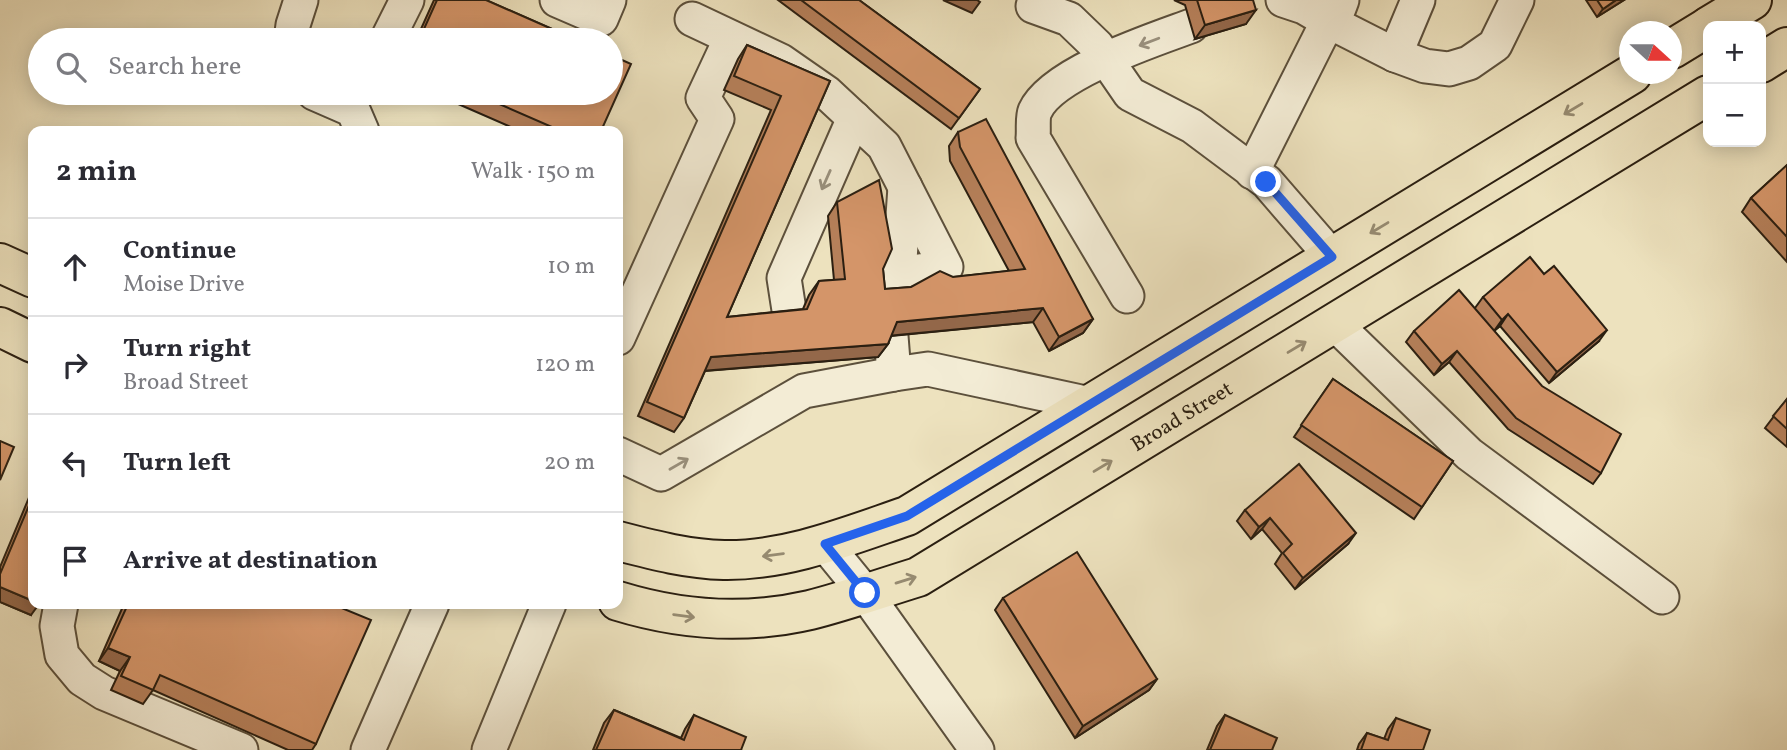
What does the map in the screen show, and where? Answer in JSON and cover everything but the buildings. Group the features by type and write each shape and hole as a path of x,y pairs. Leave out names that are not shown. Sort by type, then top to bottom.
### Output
{"main road":[{"path":"1717,21 1752,0"},
{"path":"1682,42 1703,30"},
{"path":"1766,60 1787,47"},
{"path":"623,542 677,556 725,560 777,555 825,544 907,516 1619,82"},
{"name":"Broad Street","path":"623,603 691,618 738,619 810,610 918,577 1703,98"},
{"path":"0,263 28,276"},
{"path":"0,327 28,341"}],"street":[{"path":"293,28 301,0"},
{"path":"393,28 407,0"},
{"path":"557,0 601,19 609,0"},
{"path":"1283,0 1304,7 1335,10 1395,55 1425,66 1449,69 1469,63 1495,45 1517,0"},
{"path":"1395,55 1418,0"},
{"path":"1032,6 1069,19 1106,58 1130,94 1192,126 1266,182 1332,257"},
{"path":"1252,172 1335,10"},
{"path":"692,19 781,61 827,93 884,146 905,185 946,267 894,288 905,185"},
{"path":"1127,296 1033,138 1035,111 1055,88 1106,58 1191,26"},
{"path":"623,327 717,118 704,98 732,38"},
{"path":"334,105 353,116"},
{"path":"792,323 784,278 854,118"},
{"path":"1335,324 1469,454 1662,597"},
{"path":"891,336 894,374"},
{"path":"623,456 661,474 801,378 894,374 928,369 1090,404"},
{"path":"825,544 865,593 976,750"},
{"path":"60,609 57,625 62,655 82,679 104,694 241,750"},
{"path":"368,750 430,609"},
{"path":"489,750 547,609"}],"route":[{"path":"865,593 825,544 907,516 1332,257 1266,182"}]}
